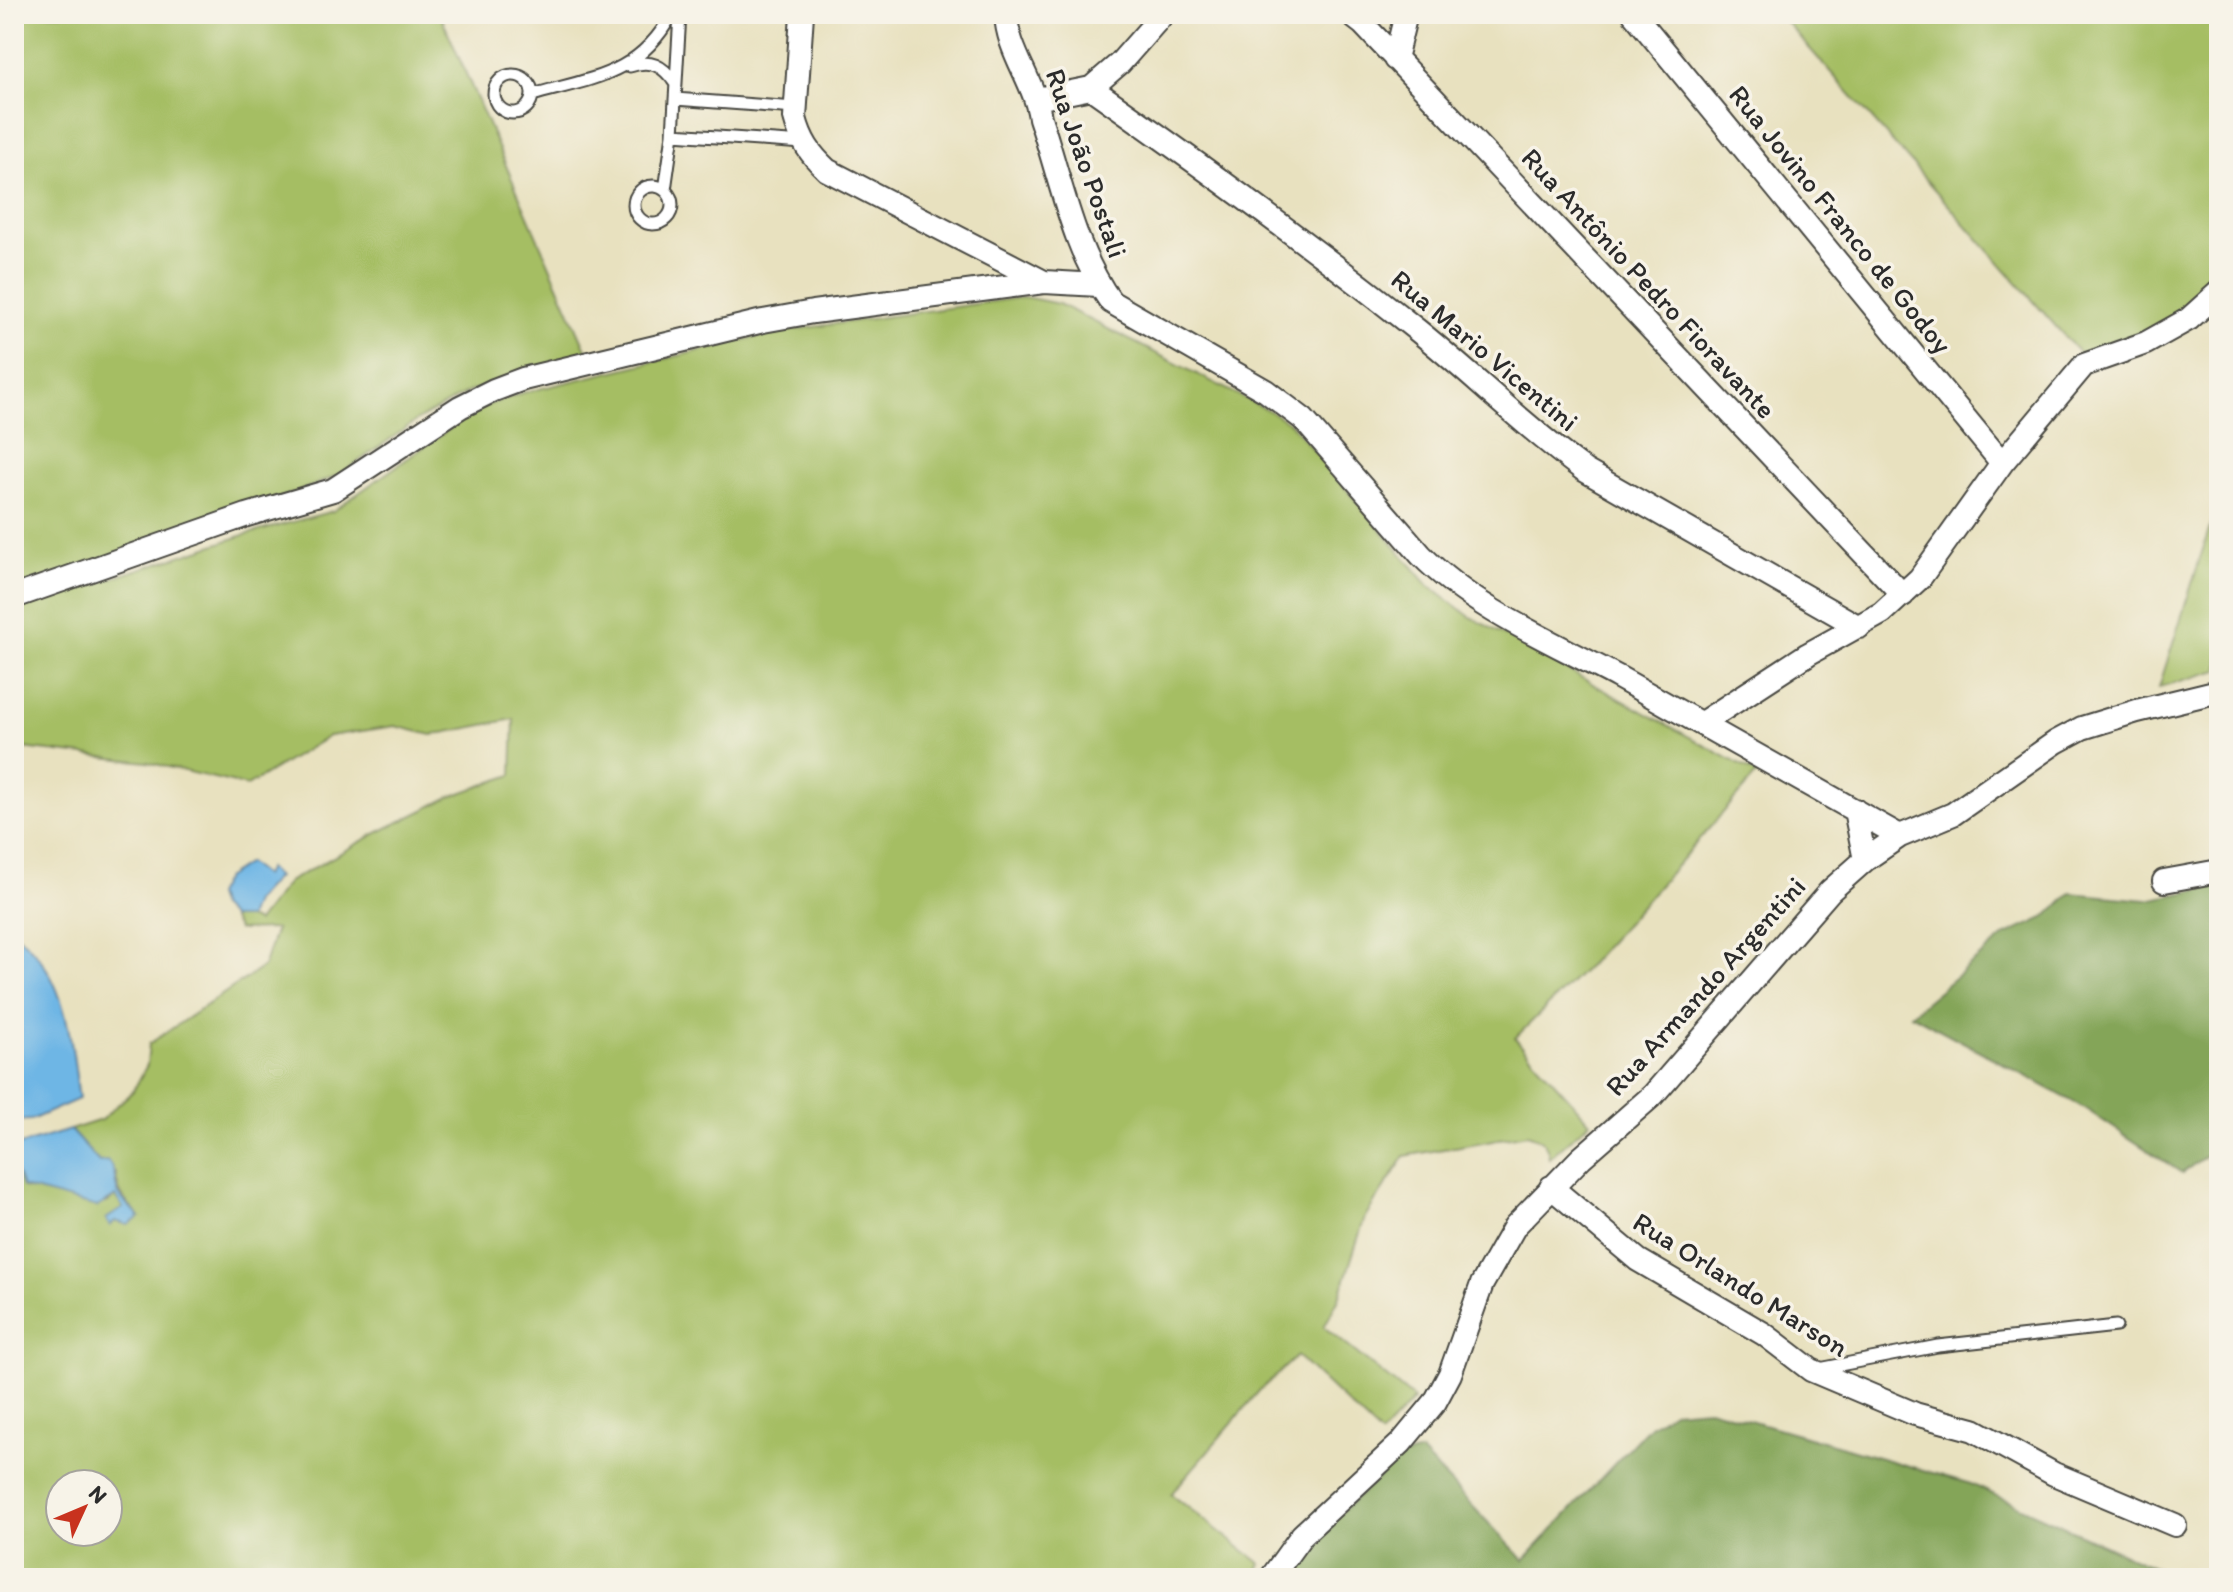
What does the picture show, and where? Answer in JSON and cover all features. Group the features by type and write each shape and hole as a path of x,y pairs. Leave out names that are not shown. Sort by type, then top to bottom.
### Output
{"street":[{"path":"802,14 795,118 810,154 827,170 846,181 1044,282"},
{"name":"Rua João Postali","path":"1006,14 1006,26 1015,52 1037,99 1076,234 1099,285"},
{"path":"1037,99 1091,88 1120,63 1163,14"},
{"name":"Rua Antônio Pedro Fioravante","path":"1350,14 1903,595"},
{"path":"1395,59 1406,14"},
{"name":"Rua Jovino Franco de Godoy","path":"1634,14 2002,463"},
{"name":"Rua Mario Vicentini","path":"1091,88 1183,152 1360,285 1443,351 1542,439 1584,470 1859,627"},
{"path":"14,597 247,515 333,490 460,407 523,379 801,314 1044,282 1099,285 1111,302 1266,391 1303,419 1442,576 1477,601 1702,723 1900,836"},
{"path":"1702,723 1808,654 1859,627 1903,595 1920,578 2002,463 2084,365 2146,343 2189,319 2219,292"},
{"name":"Rua Armando Argentini","path":"1271,1578 1302,1535 1421,1422 1450,1374 1482,1284 1515,1226 1551,1187 1653,1095 1830,891 1865,860 1900,836 1953,814 2056,742 2082,728 2219,691"},
{"path":"1855,810 1865,860"},
{"path":"2164,881 2219,871"},
{"name":"Rua Orlando Marson","path":"1551,1187 1638,1260 1764,1334 1811,1370 1915,1414 1974,1430 2054,1474 2175,1525"}],"lane":[{"path":"618,71 654,39 672,14"},
{"path":"665,190 673,134 680,14"},
{"path":"532,95 642,62 653,63 667,70 676,84"},
{"path":"675,99 795,108"},
{"path":"673,134 804,143"},
{"path":"1811,1370 1938,1346 2116,1326"}],"green space":[{"path":"14,14 440,14 589,356 468,392 419,419 339,475 302,490 14,589"},
{"path":"1779,14 2219,14 2219,286 2188,312 2143,336 2083,357"},
{"path":"1025,297 1059,304 1291,424 1429,586 1469,616 1757,774 1587,967 1515,1038 1590,1122 1549,1158 1543,1142 1527,1134 1405,1156 1365,1217 1339,1298 1324,1327 1414,1399 1381,1435 1297,1356 1259,1391 1171,1494 1261,1564 1253,1578 14,1578 14,1165 23,1188 107,1203 116,1196 123,1208 115,1221 140,1217 120,1192 116,1173 99,1162 70,1130 101,1120 133,1091 147,1065 149,1044 263,967 276,929 238,930 231,918 248,918 257,922 288,882 452,796 512,775 514,719 432,735 395,726 329,736 247,786 147,762 14,747 14,610 241,536 333,511 479,408 522,393 778,332"},
{"path":"2219,499 2219,670 2159,687"},
{"path":"2219,886 2219,1146 2182,1173 2081,1106 1911,1014 2006,935 2046,917 2071,893 2147,900"},
{"path":"1708,1408 1971,1484 2168,1574 2166,1578 1283,1578 1302,1548 1401,1457 1421,1452 1524,1560 1650,1426 1672,1411"}],"water":[{"path":"248,863 264,876 268,868 277,877 254,902 248,918 231,918 219,906 216,895 225,878"},
{"path":"14,933 32,949 56,987 69,1031 79,1099 31,1120 14,1121"},
{"path":"70,1130 99,1162 108,1161 120,1196 140,1217 128,1225 115,1221 110,1226 106,1219 123,1208 116,1196 97,1207 22,1187 14,1165 14,1147"}]}
